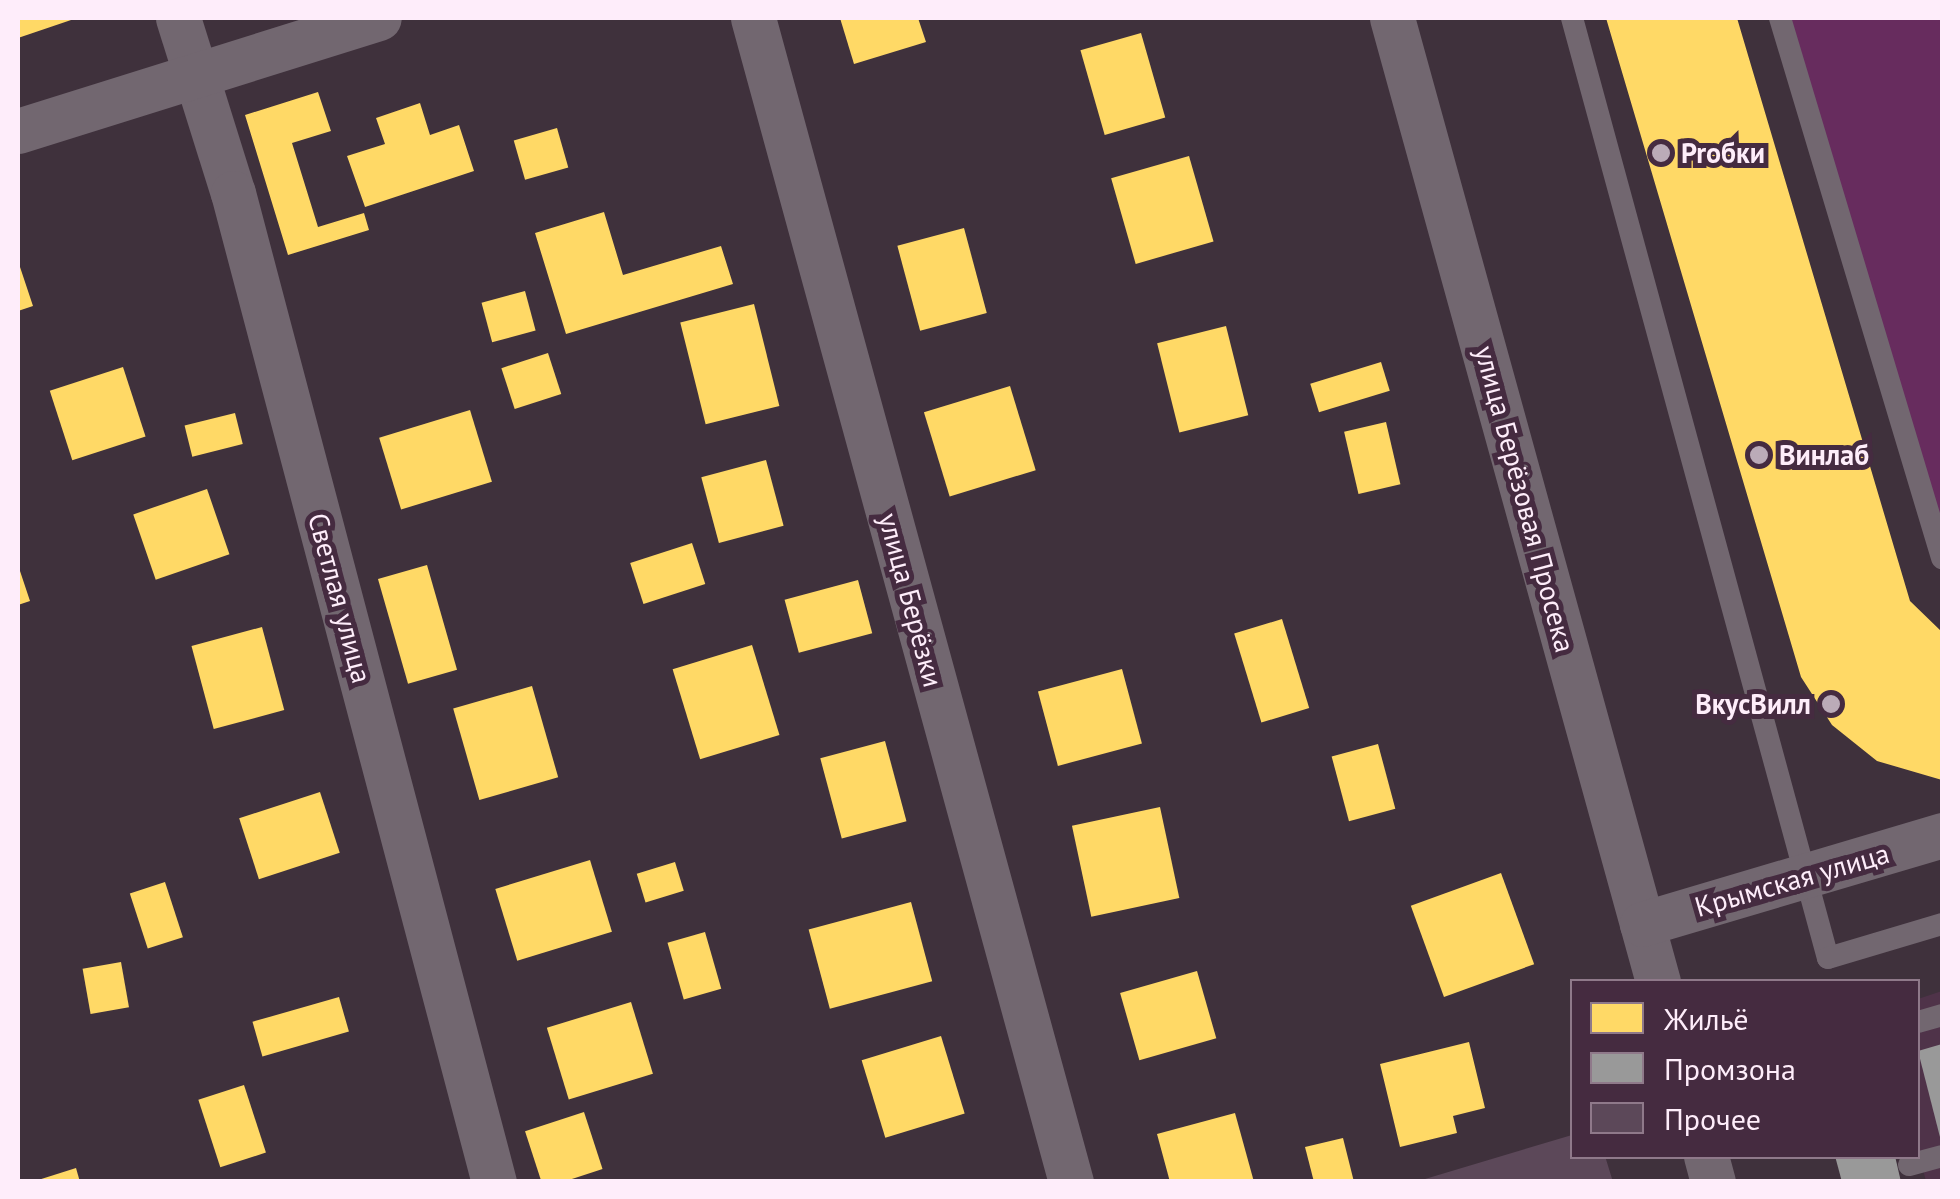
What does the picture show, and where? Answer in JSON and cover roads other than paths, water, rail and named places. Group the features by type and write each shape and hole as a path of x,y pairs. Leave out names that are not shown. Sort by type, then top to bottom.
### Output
{"street":[{"name":"Светлая улица","path":"178,18 494,1182"},
{"path":"18,130 380,18"},
{"name":"улица Берёзки","path":"753,18 1071,1182"},
{"name":"улица Берёзовая Просека","path":"1392,18 1657,979"},
{"name":"Крымская улица","path":"1642,924 1942,836"}],"lane":[{"path":"1572,18 1828,958 1942,924"},
{"path":"1780,18 1942,558"},
{"path":"1910,1168 1942,1156"}],"place":[{"name":"Proбки","path":"1661,153"},
{"name":"Винлаб","path":"1759,455"},
{"name":"ВкусВилл","path":"1831,704"}]}
